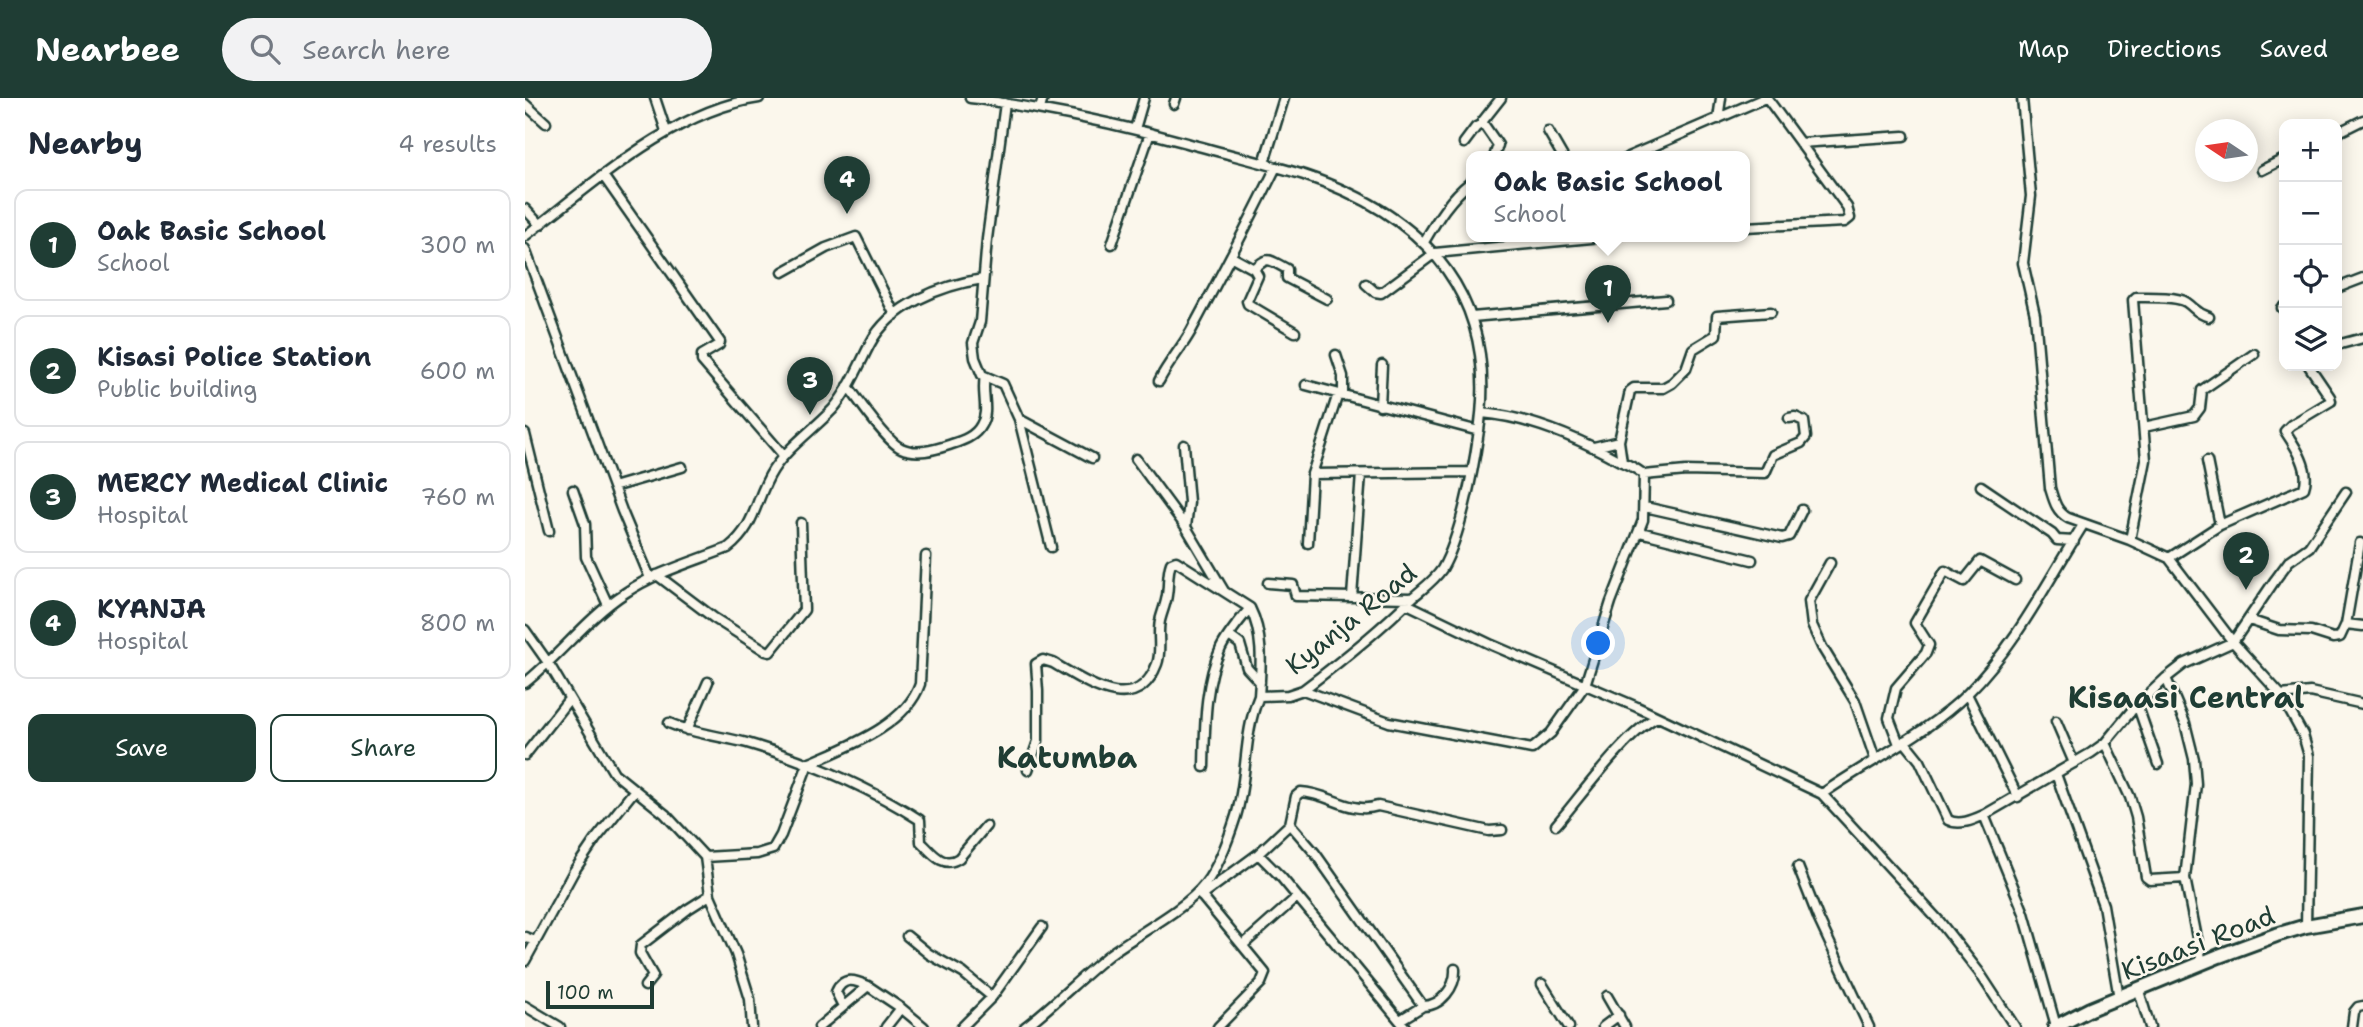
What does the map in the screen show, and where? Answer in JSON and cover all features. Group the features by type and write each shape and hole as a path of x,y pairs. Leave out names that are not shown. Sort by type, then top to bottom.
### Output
{"main road":[{"name":"Kisaasi Road","path":"2056,1027 2089,1009 2202,963 2306,926 2363,916"}],"street":[{"path":"655,98 666,131"},
{"path":"525,236 666,131 694,117 759,98"},
{"name":"Kyanja Road","path":"970,98 1040,109 1150,133 1264,163 1343,191 1399,222 1435,253 1453,277 1472,317 1482,372 1482,413 1472,472 1446,559 1435,578 1303,691 1288,695 1259,696"},
{"path":"1040,109 1043,98"},
{"path":"1135,130 1144,98"},
{"path":"1264,163 1284,98"},
{"path":"1496,151 1498,145 1482,124 1483,118 1501,98"},
{"path":"1718,119 1721,98"},
{"path":"1642,151 1766,98 1847,207 1850,218 1845,222 1750,227"},
{"path":"2022,98 2031,196 2023,263 2035,315 2053,500 2061,514 2169,558 2233,642 2281,695 2303,735 2309,756 2306,926"},
{"path":"848,386 894,444 906,450 927,451 958,442 976,432 984,417 982,391 985,377 973,351 980,322 982,279 1005,103"},
{"path":"525,104 546,123"},
{"path":"2342,130 2363,120"},
{"path":"1464,143 1476,127 1482,124"},
{"path":"1548,131 1560,151"},
{"path":"1112,244 1150,133"},
{"path":"1800,143 1904,136"},
{"path":"2262,170 2279,162"},
{"path":"1159,382 1232,257 1276,167"},
{"path":"604,177 720,342 702,355 702,361 783,456"},
{"path":"1424,242 1440,214 1466,188"},
{"path":"525,209 540,225"},
{"path":"783,272 826,248 856,237 895,315"},
{"path":"1366,284 1375,292 1381,293 1435,253 1534,242"},
{"path":"525,249 613,487 653,576 766,652 770,652 804,610 801,523"},
{"path":"1232,257 1254,269 1258,276 1248,304 1295,332"},
{"path":"1254,269 1264,259 1268,259 1287,269 1287,278 1327,299"},
{"path":"2342,286 2363,278"},
{"path":"525,682 549,664 608,605 653,576 728,548 752,521 772,472 783,456 832,409 848,386 876,333 895,315 951,285 982,279"},
{"path":"2130,540 2144,472 2144,427 2135,351 2133,300 2136,297 2180,300 2194,311 2209,317"},
{"path":"1472,317 1666,300"},
{"path":"1622,462 1619,441 1630,391 1634,388 1663,388 1682,375 1693,349 1716,335 1717,316 1771,312"},
{"path":"2342,344 2363,338"},
{"path":"2144,427 2194,416 2200,408 2201,390 2254,354"},
{"path":"1308,543 1312,474 1340,395 1343,376 1336,355"},
{"path":"1380,406 1382,365"},
{"path":"2169,558 2220,525 2301,490 2306,484 2307,479 2297,449 2285,431 2331,401 2312,371"},
{"path":"985,377 997,380 1007,390 1019,419 1051,547"},
{"path":"1306,385 1479,431"},
{"path":"1482,413 1516,418 1594,447 1644,475 1686,471 1765,473 1773,455 1801,443 1806,437 1804,421 1795,416 1789,418"},
{"path":"1019,419 1092,458"},
{"path":"525,434 549,531"},
{"path":"1594,447 1619,441"},
{"path":"1184,445 1189,502 1186,527"},
{"path":"1136,459 1186,527 1224,590"},
{"path":"2207,461 2220,525"},
{"path":"613,487 683,467"},
{"path":"1312,474 1472,472"},
{"path":"1352,597 1361,474"},
{"path":"1303,691 1389,722 1532,749 1551,733 1585,685 1611,603 1640,532 1645,507 1644,475"},
{"path":"1981,486 2057,540 2074,541"},
{"path":"573,490 585,524 586,556 608,605"},
{"path":"2015,580 1980,561 1964,581 1945,572 1915,623 1929,645 1926,653 1896,688 1889,718 1902,742 1920,761 1948,820 1956,823 1984,815 2018,797 2105,743 2137,704 2166,678 2184,664 2233,642 2288,561 2309,547 2346,492"},
{"path":"1645,507 1782,538 1789,536 1802,510"},
{"path":"1822,794 1902,742 1967,694 2003,653 2051,581 2084,524"},
{"path":"1640,532 1752,560"},
{"path":"2249,620 2279,630 2311,631 2333,638 2340,637 2346,624 2360,543"},
{"path":"705,857 757,855 773,849 784,828 808,764 884,727 905,709 916,695 920,684 926,556"},
{"path":"1028,770 1038,741 1035,664 1043,660 1053,663 1114,694 1126,693 1141,686 1157,666 1160,621 1171,563 1181,562 1207,583 1224,590 1250,608 1260,639 1259,696 1250,726 1235,817 1213,870 1199,894"},
{"path":"1830,563 1809,601 1812,625 1822,647 1855,701 1875,759"},
{"path":"1268,583 1293,585 1295,596 1409,601 1492,645 1657,717 1822,794 1940,922 1979,972 2015,1027"},
{"path":"1204,767 1208,699 1215,666 1221,648 1250,608"},
{"path":"2346,624 2363,626"},
{"path":"525,630 549,664 614,773 665,814 705,857 711,895 736,954 750,999 752,1027"},
{"path":"1229,636 1240,644 1247,668 1260,681"},
{"path":"2166,678 2192,746 2195,775 2185,878 2202,963"},
{"path":"687,730 708,682"},
{"path":"2281,695 2310,692 2363,704"},
{"path":"1967,694 2018,797"},
{"path":"525,755 569,699"},
{"path":"2137,704 2158,764"},
{"path":"1556,825 1620,749 1646,723 1657,717"},
{"path":"2056,721 2074,763"},
{"path":"669,723 687,730 747,743 808,764 861,787 920,821 921,842 941,861 953,862 959,858 986,826"},
{"path":"2105,743 2130,797 2146,877 2150,880 2185,878"},
{"path":"2056,774 2103,905 2119,998"},
{"path":"525,961 588,851 634,791"},
{"path":"1025,1027 1109,954 1258,854 1290,824 1296,796 1305,792 1364,810 1378,806 1496,832 1502,830"},
{"path":"1984,815 2024,913 2056,1027"},
{"path":"1290,824 1315,853 1423,1006"},
{"path":"1258,854 1403,1025 1423,1006 1435,1003 1443,997 1455,980 1455,970"},
{"path":"1798,867 1819,920 1869,1027"},
{"path":"1199,894 1263,968 1264,978 1218,1027"},
{"path":"645,986 653,978 653,974 640,953 641,945 711,895"},
{"path":"1243,945 1297,897"},
{"path":"962,1027 992,997 1042,927"},
{"path":"907,936 992,997"},
{"path":"525,937 535,941"},
{"path":"843,1006 836,992 842,983 848,980 857,981 901,1008 924,1027"},
{"path":"1542,984 1569,1027"},
{"path":"819,1027 868,986"},
{"path":"2139,990 2150,1027"},
{"path":"1607,996 1625,1027"},
{"path":"525,1006 560,1027"},
{"path":"2351,1027 2354,1012 2363,1006"},
{"path":"886,1027 901,1008"},
{"path":"1603,1027 1619,1015"}],"place":[{"name":"KYANJA","path":"847,214"},
{"name":"Oak Basic School","path":"1608,323"},
{"name":"MERCY Medical Clinic","path":"810,415"},
{"name":"Kisasi Police Station","path":"2246,590"}],"district":[{"name":"Kisaasi Central","path":"2186,698"},
{"name":"Katumba","path":"1067,758"}]}
